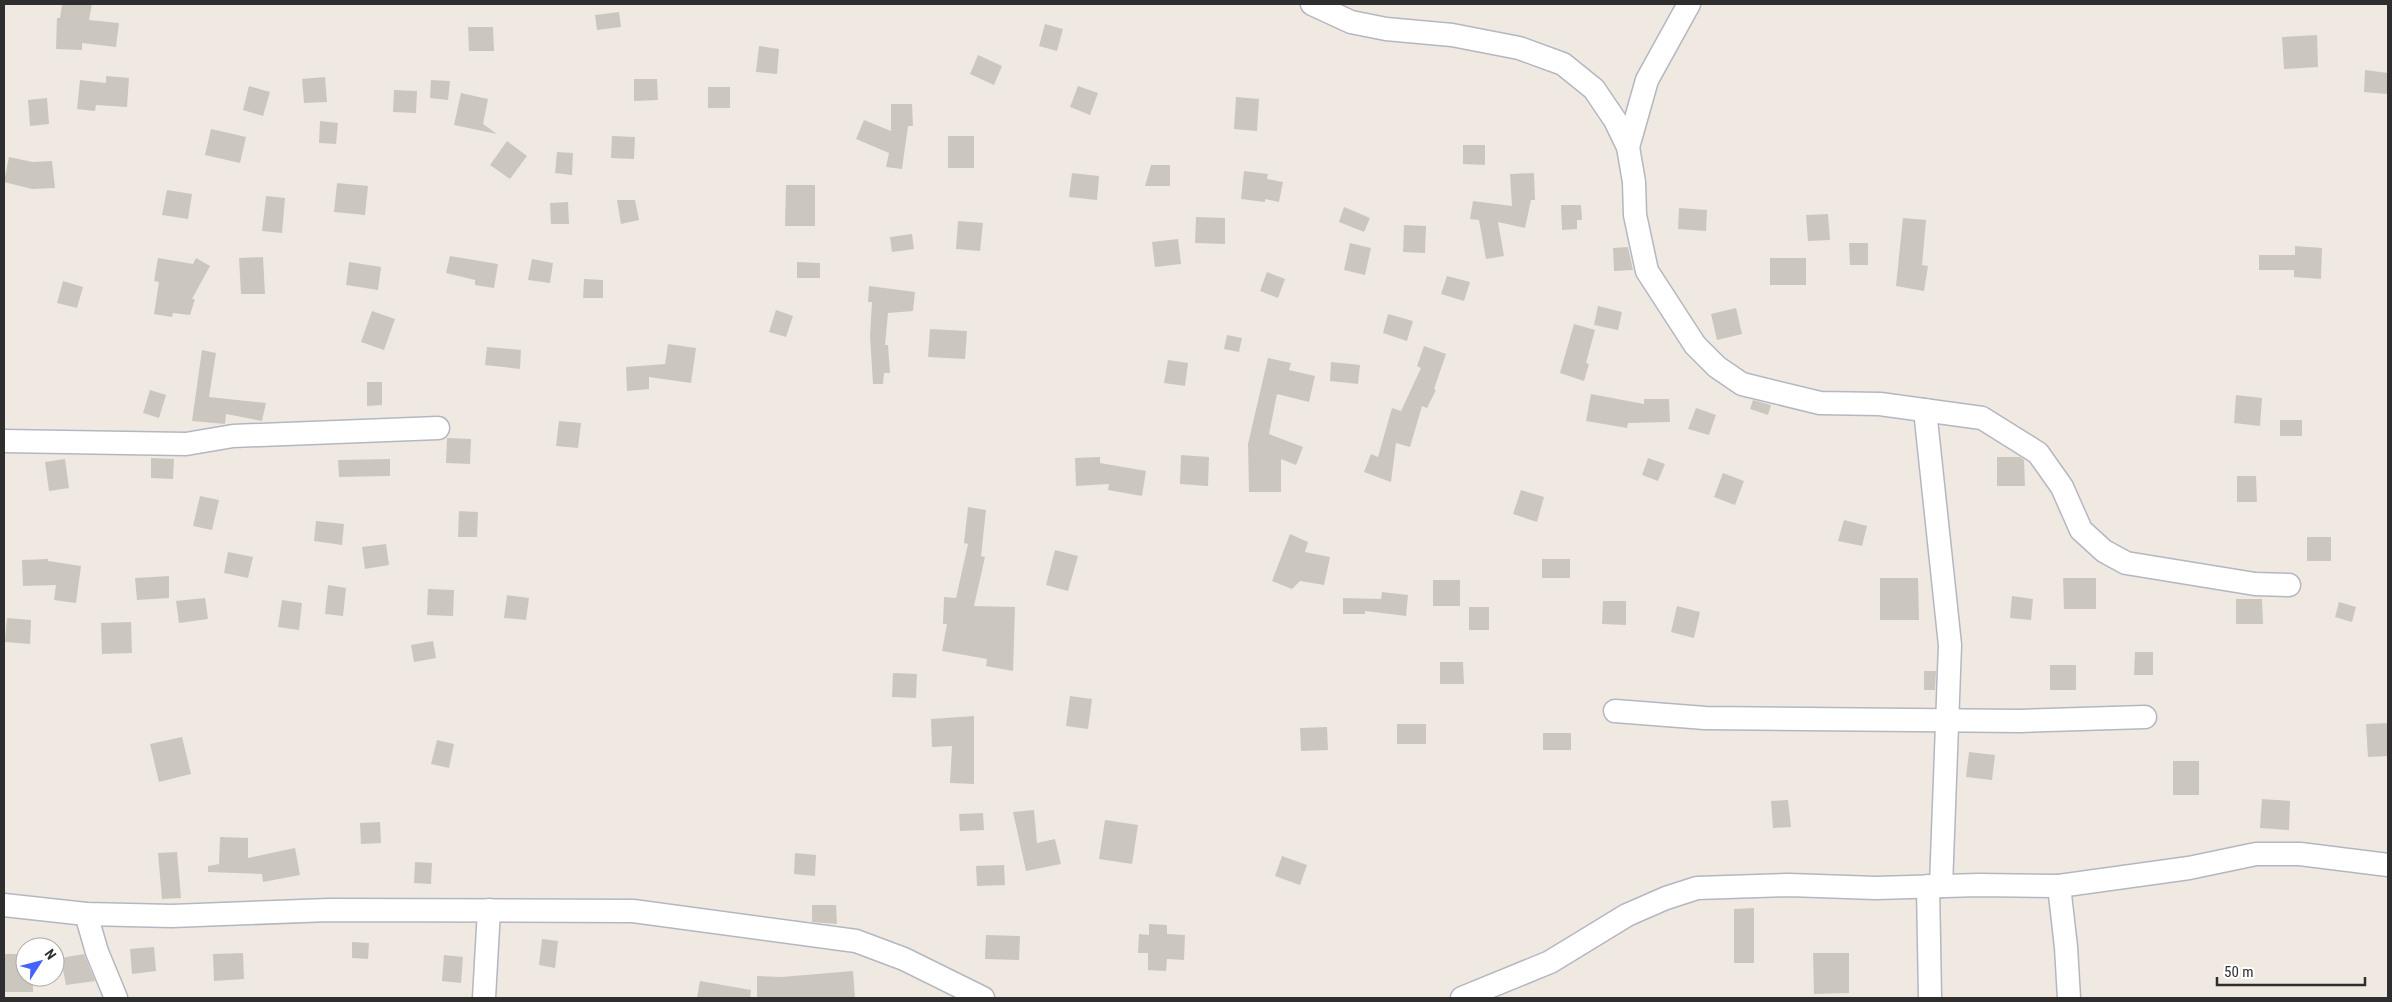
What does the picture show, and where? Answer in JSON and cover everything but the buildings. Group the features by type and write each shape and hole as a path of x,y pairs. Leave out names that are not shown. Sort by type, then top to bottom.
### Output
{"street":[{"path":"1312,4 1351,22 1386,30 1452,35 1519,48 1564,64 1594,89 1615,120 1628,147 1634,182 1635,215 1647,271 1696,346 1717,367 1742,384 1820,403 1880,404 1982,418 2038,453 2062,487 2081,530 2104,551 2126,563 2255,584 2289,585"},
{"path":"1628,147 1647,80 1689,4"},
{"path":"1925,410 1950,645 1948,720 1935,886 1930,998"},
{"path":"4,441 186,444 233,436 438,428"},
{"path":"1615,711 1705,718 2078,720 2145,717"},
{"path":"1462,998 1550,962 1627,915 1666,898 1696,888 1771,885 1876,888 2059,886 2189,868 2256,854 2300,854 2388,865"},
{"path":"2059,886 2070,998"},
{"path":"4,905 86,914 172,916 328,910 633,911 856,941 904,959 983,998"},
{"path":"484,998 489,910"},
{"path":"86,914 97,952 116,998"}]}
